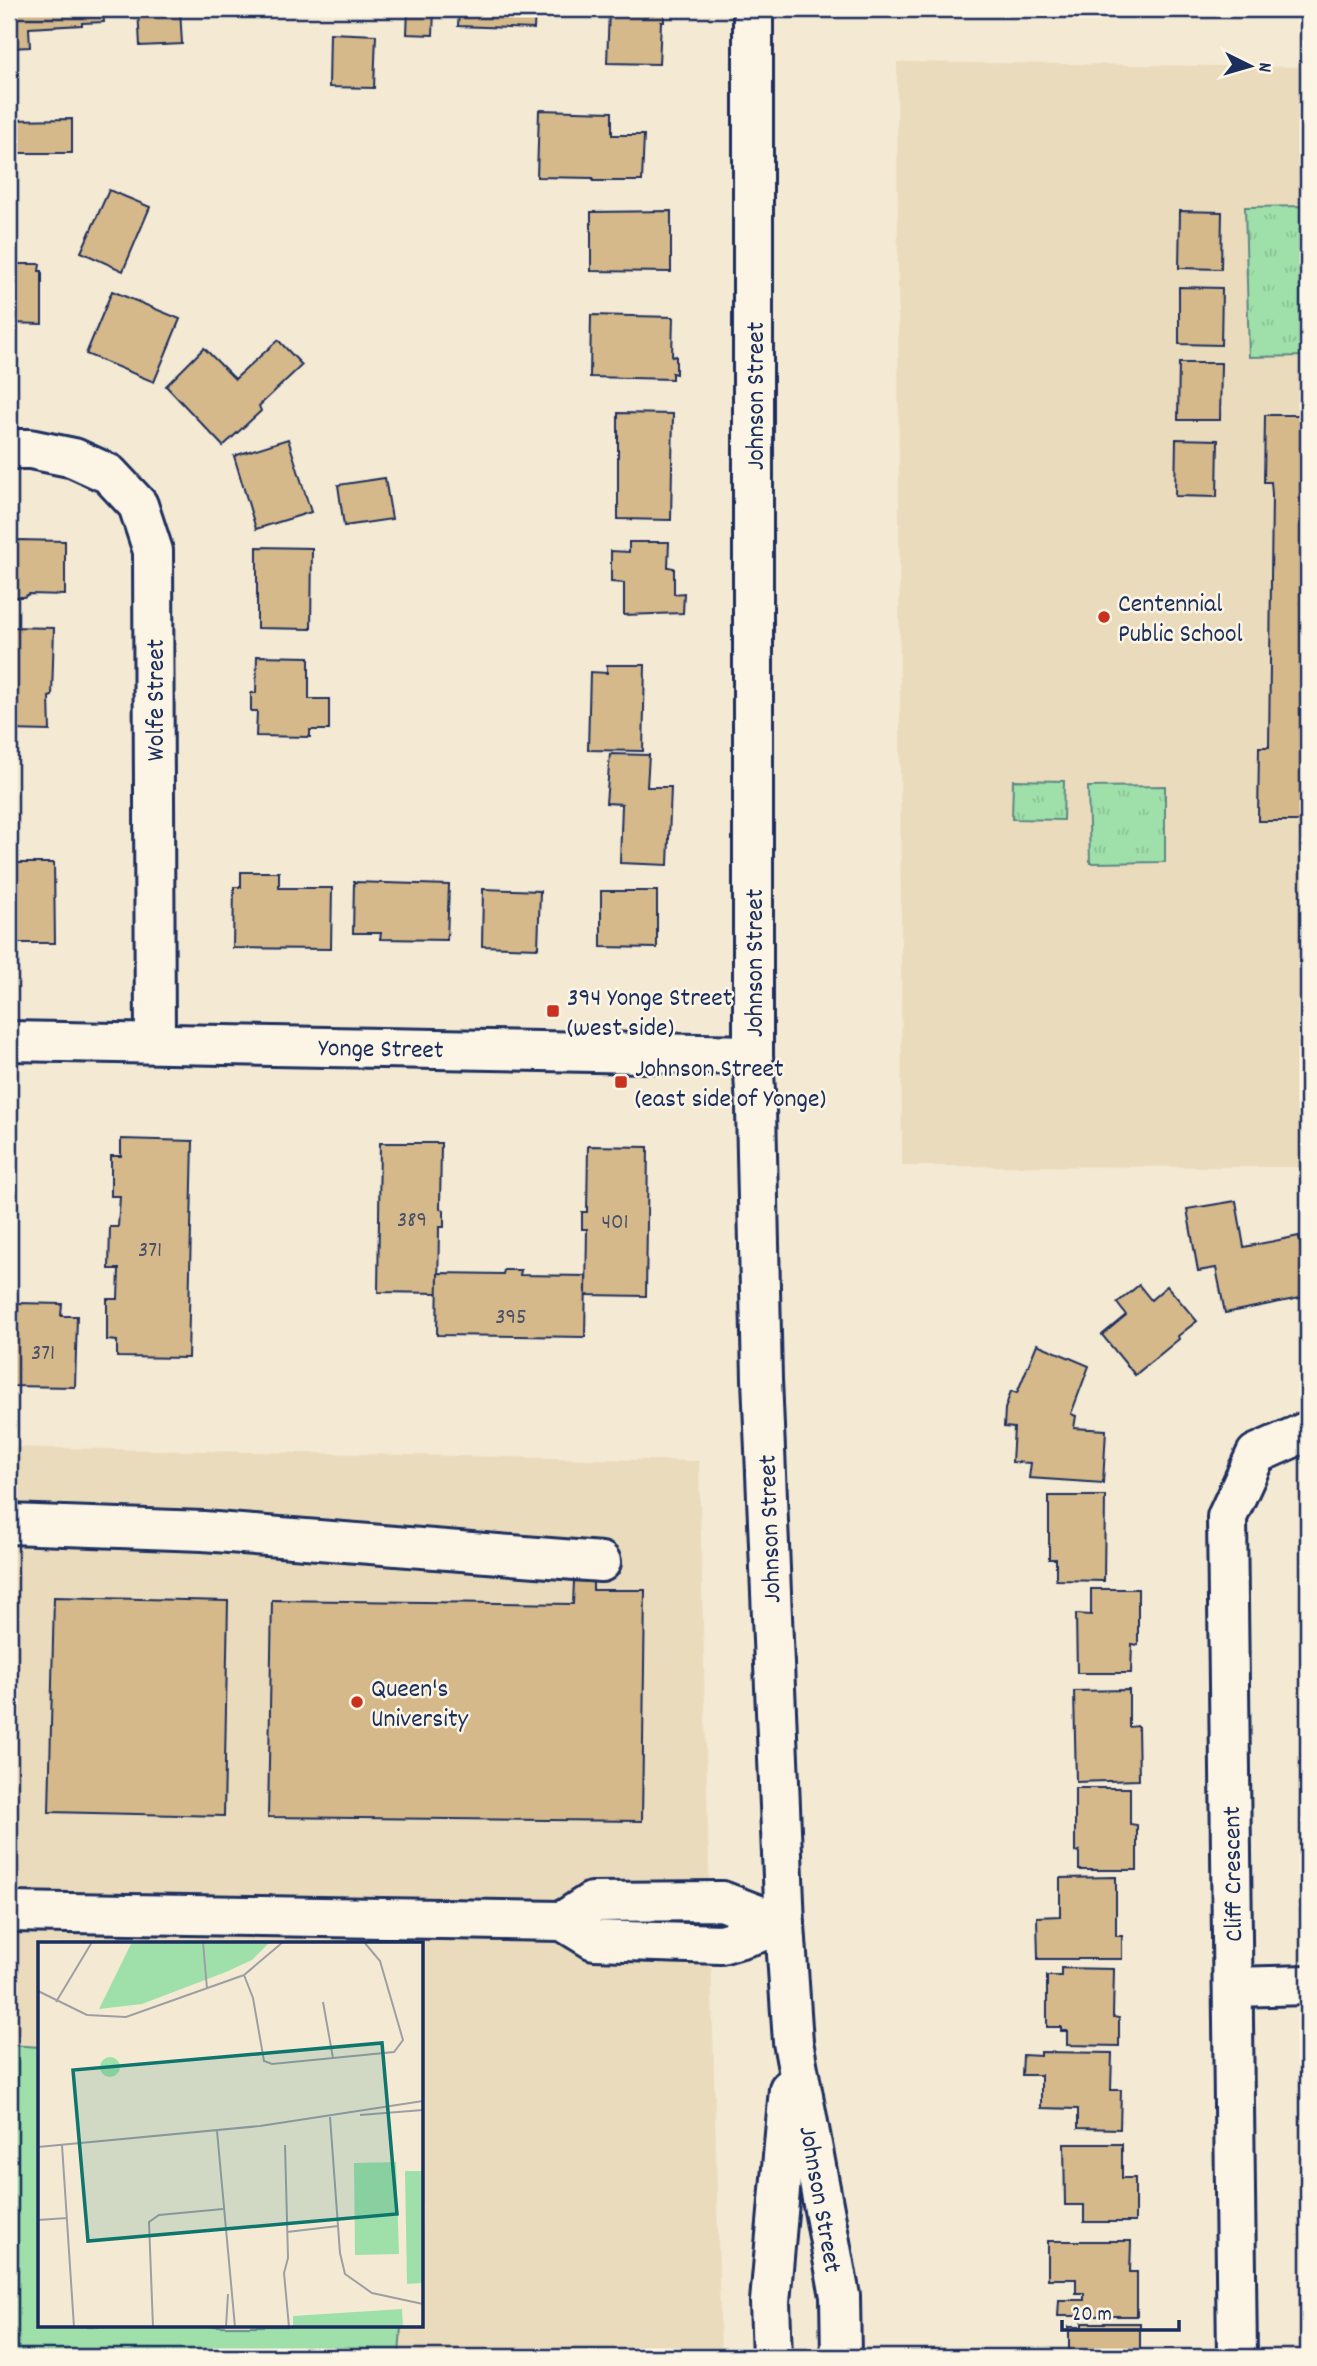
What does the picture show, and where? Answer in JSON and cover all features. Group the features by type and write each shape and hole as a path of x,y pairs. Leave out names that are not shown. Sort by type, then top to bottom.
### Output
{"street":[{"name":"Johnson Street","path":"753,9 752,1055 756,1109 762,1379 785,1926 793,2042 839,2296 841,2357"},
{"name":"Wolfe Street","path":"9,449 30,449 74,458 109,474 138,505 153,551 155,1043"},
{"name":"Yonge Street","path":"9,1041 752,1055"},
{"name":"Cliff Crescent","path":"1237,2357 1227,1517 1256,1454 1308,1431"},
{"path":"9,1524 203,1531 601,1562"},
{"path":"9,1912 563,1921 592,1902 722,1901 785,1926"},
{"path":"1233,1987 1308,1985"},
{"name":"Johnson Street","path":"772,2357 770,2302 793,2042"}],"shaded area":[{"name":"Centennial Public School","path":"897,62 1308,67 1308,1167 902,1166"},
{"name":"Queen's University","path":"9,1447 699,1461 721,2357 9,2357"}],"green space":[{"path":"1308,206 1308,356 1249,357 1245,207"},
{"path":"1013,780 1064,781 1063,820 1012,819"},
{"path":"1165,786 1165,862 1090,863 1088,787"},
{"path":"9,2045 38,2047 38,2328 401,2328 399,2357 9,2357"}],"building":[{"path":"9,9 103,9 104,22 29,28 30,47 9,48"},
{"path":"138,9 180,9 182,44 140,46"},
{"path":"408,9 434,9 433,35 407,34"},
{"path":"459,9 535,9 534,29 458,26"},
{"path":"609,9 664,9 659,64 607,63"},
{"path":"330,33 376,35 374,88 329,87"},
{"path":"539,110 612,112 612,135 644,135 642,181 537,177"},
{"path":"72,119 72,153 9,153 9,120"},
{"path":"109,190 150,207 123,271 81,252"},
{"path":"671,211 671,272 591,271 591,212"},
{"path":"1180,211 1222,212 1221,269 1179,268"},
{"path":"9,264 40,264 42,324 9,323"},
{"path":"1179,287 1222,288 1221,345 1179,344"},
{"path":"112,291 180,319 154,382 86,354"},
{"path":"591,315 673,317 672,357 676,356 676,374 672,373 672,379 590,377"},
{"path":"278,340 302,365 259,406 261,411 223,446 166,386 204,348 235,379"},
{"path":"1179,363 1221,363 1220,420 1178,420"},
{"path":"618,413 673,414 671,520 618,519"},
{"path":"1265,415 1308,415 1308,821 1258,821 1259,747 1269,747 1272,494 1271,482 1264,482"},
{"path":"288,439 311,512 256,529 234,456"},
{"path":"1176,439 1218,440 1217,497 1175,496"},
{"path":"385,478 392,519 344,526 338,485"},
{"path":"18,540 65,541 65,595 29,594 24,597 9,597 9,544 17,544"},
{"path":"629,542 669,542 668,567 674,568 674,594 684,593 683,613 624,615 624,583 611,582 611,551 629,552"},
{"path":"257,547 312,548 311,629 257,628"},
{"path":"9,627 54,628 52,696 49,697 50,731 9,730"},
{"path":"257,656 309,657 309,699 329,699 329,730 310,730 310,737 256,736 257,711 251,711 251,693 256,693"},
{"path":"607,665 645,665 643,751 588,750 590,672 607,673"},
{"path":"610,754 649,755 647,787 671,787 668,865 620,863 622,804 606,803"},
{"path":"9,863 54,863 55,943 9,943"},
{"path":"241,872 279,872 279,888 332,888 331,949 233,948 234,887 241,887"},
{"path":"354,882 449,885 447,940 380,939 381,933 353,933"},
{"path":"483,889 540,891 538,948 482,946"},
{"path":"601,891 657,891 657,948 601,947"},
{"path":"121,1139 193,1141 188,1358 117,1357 117,1341 107,1340 107,1299 118,1299 119,1269 109,1269 110,1227 118,1227 120,1196 111,1196 111,1156 121,1156"},
{"path":"380,1143 441,1143 440,1209 444,1210 444,1227 439,1227 438,1293 378,1292"},
{"path":"588,1146 648,1147 646,1296 586,1295 587,1229 582,1229 582,1212 587,1212"},
{"path":"1236,1201 1244,1247 1299,1236 1308,1284 1305,1297 1225,1313 1216,1268 1198,1271 1187,1209"},
{"path":"504,1270 521,1270 520,1275 586,1276 585,1337 437,1335 438,1273 503,1274"},
{"path":"1139,1285 1151,1300 1167,1286 1197,1321 1135,1375 1102,1335 1126,1315 1117,1303"},
{"path":"18,1303 62,1304 61,1316 77,1316 75,1387 9,1386 9,1314 18,1314"},
{"path":"1037,1344 1089,1366 1071,1414 1076,1416 1074,1428 1106,1430 1103,1483 1029,1478 1031,1463 1012,1462 1014,1428 1004,1427 1005,1409 1011,1391 1017,1393"},
{"path":"1049,1496 1105,1496 1104,1581 1056,1580 1056,1559 1049,1559"},
{"path":"574,1581 593,1582 593,1590 645,1590 642,1821 268,1817 272,1600 573,1604"},
{"path":"1091,1589 1138,1589 1138,1645 1132,1644 1131,1673 1077,1673 1076,1614 1091,1615"},
{"path":"54,1597 228,1601 224,1816 49,1812"},
{"path":"1129,1690 1129,1727 1138,1726 1139,1780 1076,1782 1074,1691"},
{"path":"1075,1788 1130,1788 1130,1824 1137,1825 1137,1870 1079,1870 1079,1851 1075,1852"},
{"path":"1116,1877 1116,1936 1122,1936 1122,1959 1038,1959 1037,1917 1060,1916 1060,1878"},
{"path":"1061,1968 1114,1969 1113,2017 1119,2018 1119,2046 1067,2045 1067,2031 1061,2031 1061,2027 1047,2027 1047,1976 1061,1976"},
{"path":"1041,2052 1112,2053 1111,2090 1121,2090 1120,2129 1078,2128 1078,2109 1041,2108 1041,2075 1022,2075 1023,2055 1041,2056"},
{"path":"1064,2144 1122,2144 1122,2178 1135,2178 1135,2222 1084,2222 1084,2205 1065,2205"},
{"path":"1048,2241 1131,2241 1130,2272 1137,2272 1137,2316 1058,2316 1059,2300 1084,2300 1084,2293 1076,2293 1076,2279 1048,2279"},
{"path":"1082,2323 1140,2323 1140,2357 1069,2357 1069,2327 1082,2327"}],"place":[{"name":"Centennial Public School","path":"1104,617"},
{"name":"394 Yonge Street (west side)","path":"553,1011"},
{"name":"Johnson Street (east side of Yonge)","path":"621,1082"},
{"name":"Queen's University","path":"357,1702"}]}
